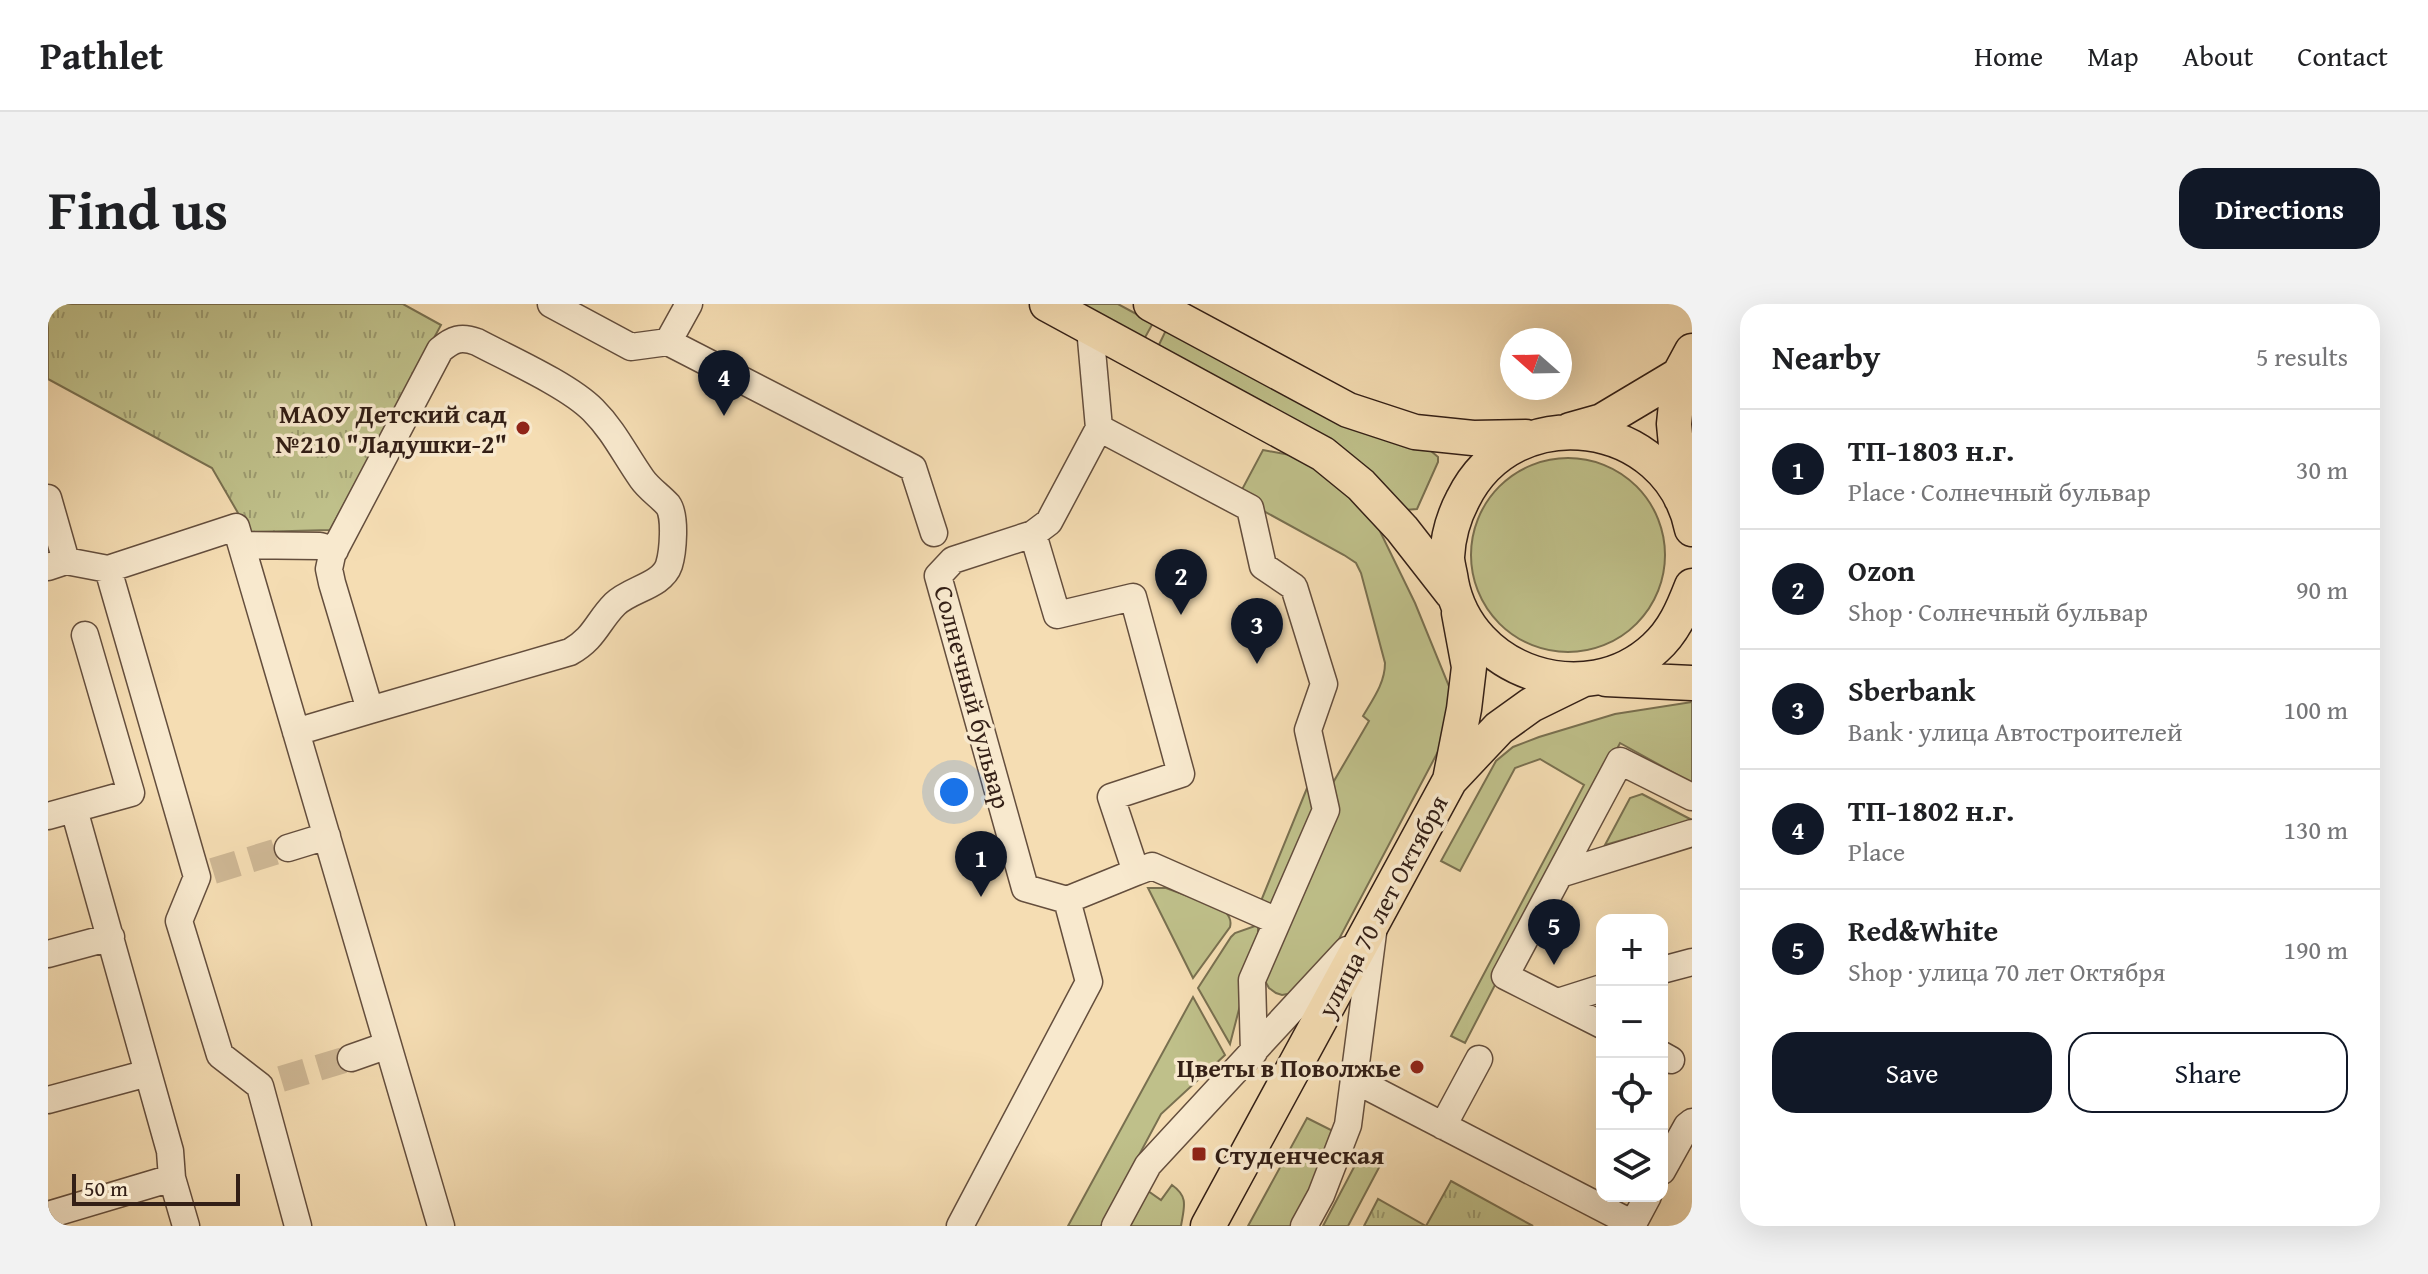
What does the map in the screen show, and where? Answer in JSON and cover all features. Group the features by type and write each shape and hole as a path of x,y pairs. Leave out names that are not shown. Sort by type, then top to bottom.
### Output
{"main road":[{"path":"1047,304 1323,454 1361,485 1402,529 1475,634 1507,662 1547,678 1692,683"},
{"path":"1151,304 1348,410 1415,432 1473,438 1597,433 1627,444 1653,461 1674,485 1688,515"},
{"path":"1550,434 1602,421 1686,363"},
{"path":"1686,363 1674,424 1688,515"},
{"name":"улица 70 лет Октября","path":"1208,1226 1450,780 1469,667 1447,557 1453,518 1471,482 1499,454 1550,434"},
{"path":"1450,780 1499,728 1531,705 1584,680 1625,668 1655,648 1678,619 1692,586"}],"street":[{"path":"551,304 631,347 668,342 913,468 934,533"},
{"path":"668,342 689,304"},
{"path":"1090,328 1099,428 1049,522 1033,534 1057,615 1133,597 1181,774 1111,797 1136,872"},
{"path":"296,732 570,652 585,644 615,604 664,573 669,565 674,522 672,513 640,477 621,443 590,407 569,391 465,338 457,338 440,350 335,550 329,569 370,710"},
{"path":"1099,428 1250,508 1263,566 1294,587 1324,684 1308,730 1326,810 1252,980 1254,1052"},
{"path":"48,498 57,564 108,569 236,527 441,1226"},
{"name":"Солнечный бульвар","path":"1033,534 953,560 938,576 1025,888 1067,900"},
{"path":"242,545 320,546 335,550"},
{"path":"108,569 205,874 179,921 220,1055 270,1083 298,1226"},
{"path":"48,816 131,793 85,635"},
{"path":"1596,1022 1505,976 1620,761 1692,797"},
{"path":"77,820 170,1151 172,1178 186,1226"},
{"path":"1560,874 1692,833"},
{"path":"288,848 327,836"},
{"path":"960,1226 1089,982 1067,900 1152,866 1277,921"},
{"path":"1115,1226 1148,1165 1374,921"},
{"path":"1304,1226 1321,1195 1348,1125 1374,921"},
{"path":"48,954 111,937"},
{"path":"1668,968 1692,962"},
{"path":"1558,1002 1596,990"},
{"path":"351,1058 388,1045"},
{"path":"1443,1126 1479,1059"},
{"path":"48,1100 148,1073"},
{"path":"1355,1080 1617,1222 1633,1224 1645,1202"},
{"path":"1668,1160 1692,1122"},
{"path":"48,1215 172,1178"}],"green space":[{"path":"48,304 403,304 441,325 330,530 249,532 212,468 48,379"},
{"path":"1069,304 1118,304 1153,323 1142,343"},
{"path":"1167,328 1431,451 1438,457 1438,462 1417,509 1405,510 1156,351"},
{"path":"1263,450 1306,458 1329,475 1375,521 1415,603 1453,696 1442,744 1337,943 1293,993 1282,995 1269,988 1265,981 1327,793 1369,721 1363,716 1381,684 1385,663 1356,563 1238,497"},
{"path":"1568,458 1605,466 1636,487 1657,518 1665,555 1657,592 1636,623 1605,644 1568,652 1531,644 1500,623 1479,592 1471,555 1479,518 1500,487 1531,466"},
{"path":"1692,702 1692,783 1620,743 1465,1043 1451,1036 1584,785 1540,759 1515,768 1460,871 1441,861 1496,761 1513,747 1615,714"},
{"path":"1314,771 1312,824 1275,906 1261,901"},
{"path":"1642,794 1692,820 1605,845 1630,798"},
{"path":"1148,888 1166,888 1223,909 1229,917 1230,927 1193,978"},
{"path":"1258,925 1258,936 1230,1044 1198,988 1231,937"},
{"path":"1193,997 1225,1055 1161,1114 1101,1226 1068,1226"},
{"path":"1307,1118 1333,1131 1296,1226 1248,1226"},
{"path":"1363,1150 1383,1160 1348,1226 1323,1226"},
{"path":"1451,1181 1533,1226 1426,1226"},
{"path":"1172,1185 1183,1198 1181,1226 1130,1226 1148,1191 1161,1200"},
{"path":"1378,1199 1426,1226 1364,1226"}],"tunnel":[{"path":"213,871 288,848"},
{"path":"281,1079 351,1058"}],"place":[{"name":"ТП-1802 н.г.","path":"724,416"},
{"name":"МАОУ Детский сад №210 \"Ладушки-2\"","path":"523,428"},
{"name":"Ozon","path":"1181,615"},
{"name":"Sberbank","path":"1257,664"},
{"name":"ТП-1803 н.г.","path":"981,897"},
{"name":"Red&White","path":"1554,965"},
{"name":"Цветы в Поволжье","path":"1417,1067"},
{"name":"Студенческая","path":"1199,1154"}]}
